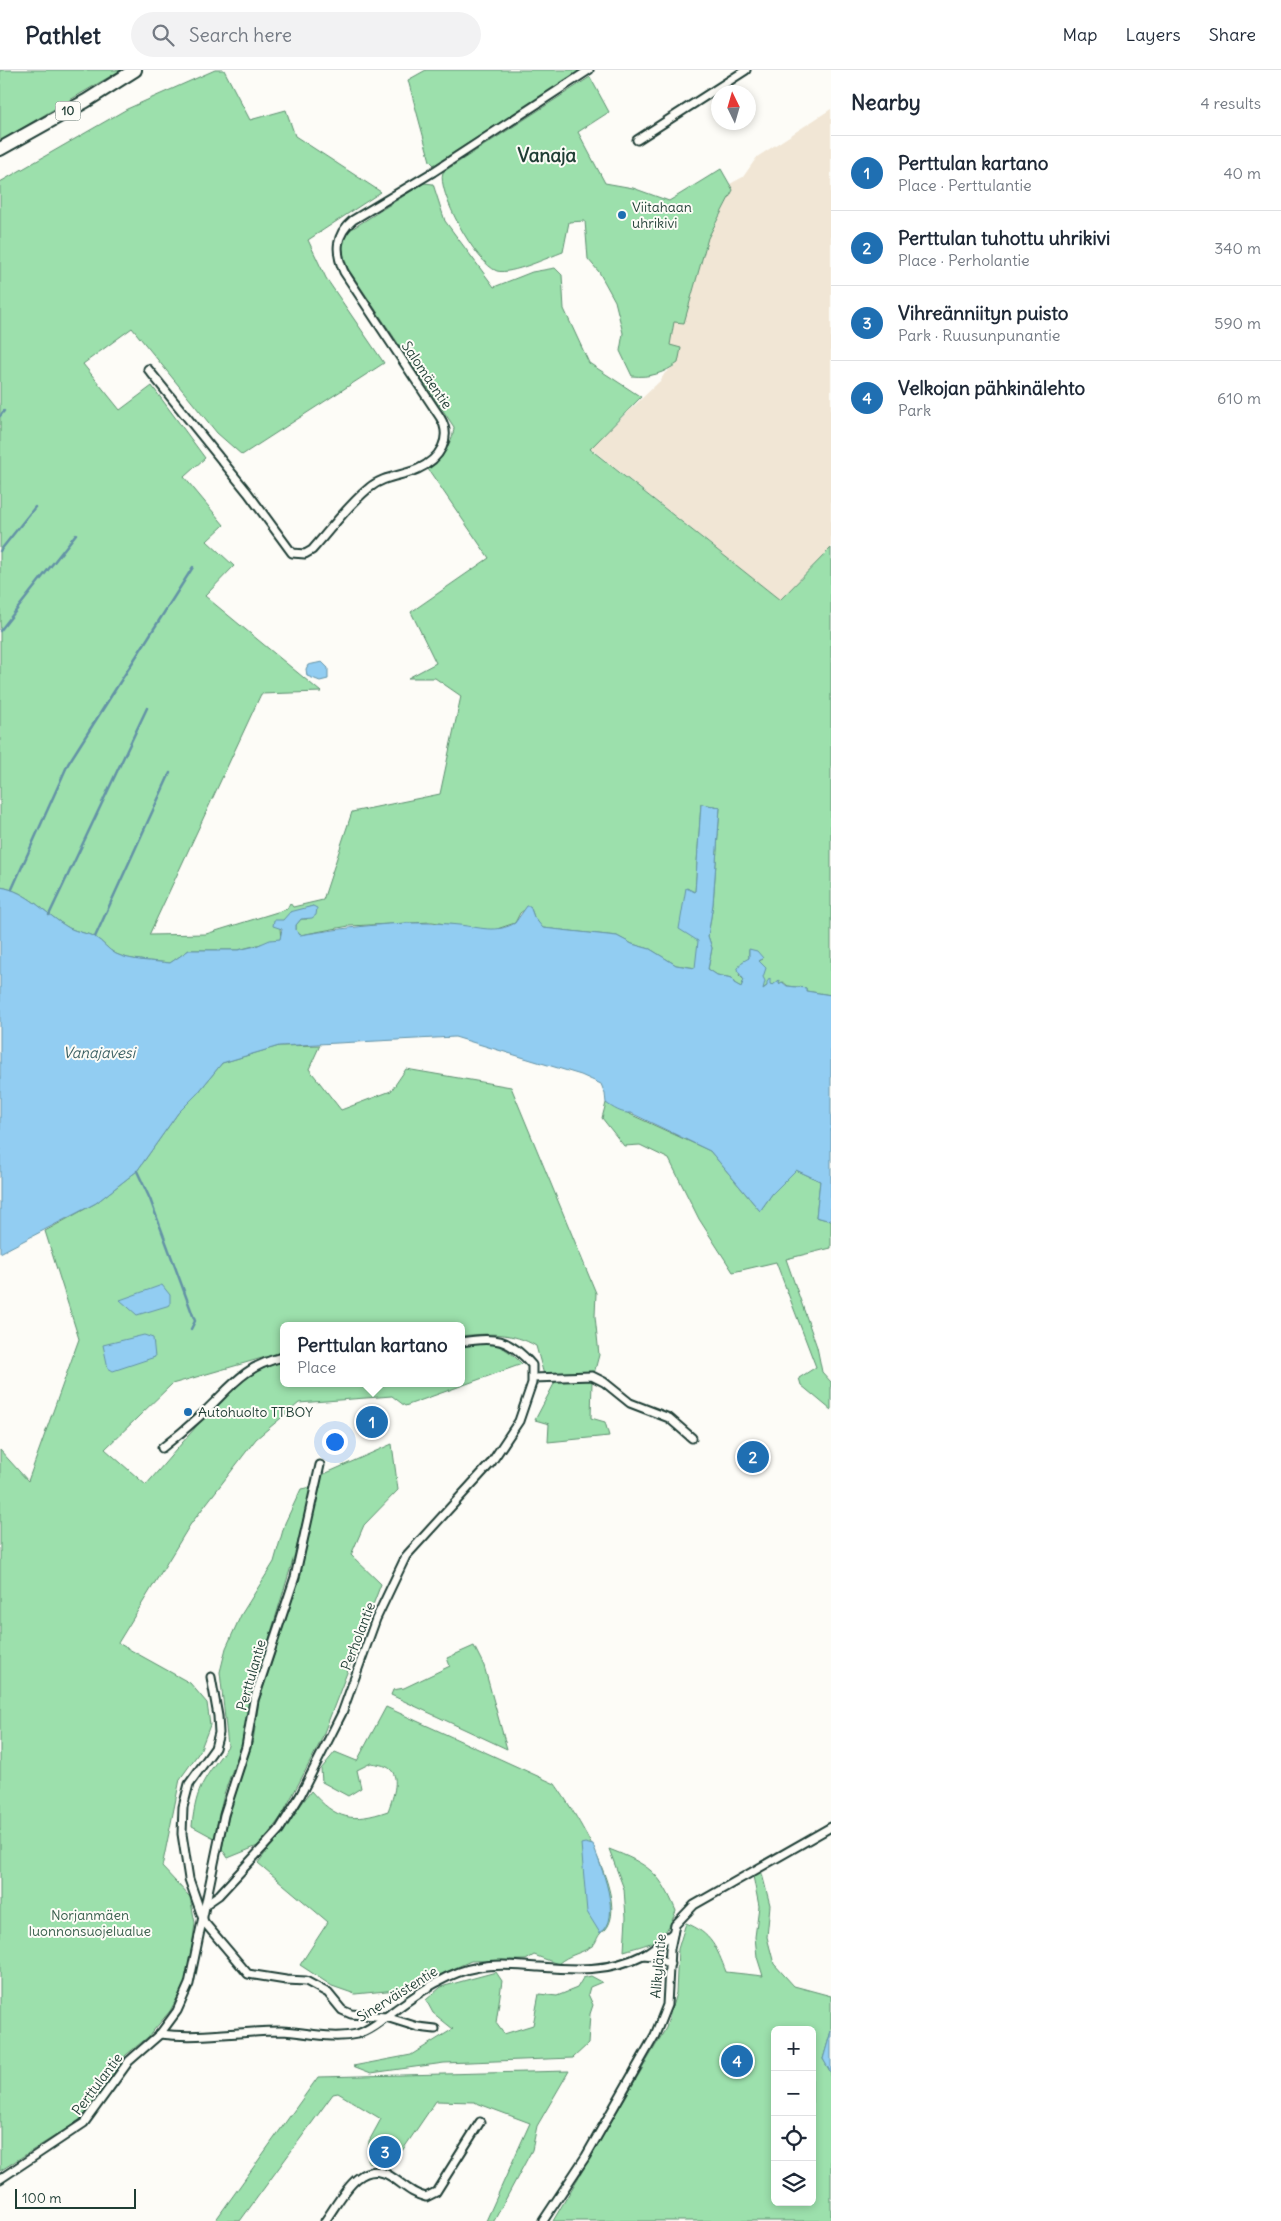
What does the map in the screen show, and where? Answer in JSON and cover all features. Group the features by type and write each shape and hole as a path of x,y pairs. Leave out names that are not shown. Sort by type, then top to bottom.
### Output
{"highway":[{"name":"10","path":"0,149 86,101 135,70"}],"street":[{"name":"Salomäentie","path":"148,369 248,493 292,553 305,554 312,550 348,508 371,487 381,480 421,468 437,454 447,437 440,417 344,272 337,250 340,236 353,220 433,172 589,70"},
{"path":"637,140 746,70"},
{"path":"465,1342 495,1339 515,1348 532,1365 533,1378 592,1376 604,1382 630,1403 669,1418 692,1438"},
{"path":"162,1448 200,1416 237,1378 261,1364 280,1358"},
{"name":"Perholantie","path":"206,1904 219,1896 280,1828 300,1796 342,1713 376,1619 406,1556 491,1463 519,1421 533,1378"},
{"name":"Perttulantie","path":"0,2179 84,2123 129,2061 160,2034 177,2010 189,1984 204,1922 224,1815 246,1747 254,1700 295,1577 320,1465"},
{"name":"Perttulantie","path":"204,1922 193,1894 182,1834 183,1807 189,1784 215,1748 219,1733 211,1677"},
{"name":"Alikyläntie","path":"543,2221 586,2156 655,2035 667,2005 675,1925 694,1905 831,1827"},
{"path":"204,1922 248,1974 306,1981 328,1993 342,2010 351,2014 386,2017 418,2027 435,2029"},
{"name":"Sinerväistentie","path":"160,2034 183,2037 283,2031 340,2036 358,2034 425,1990 463,1970 481,1966 517,1966 593,1970 643,1955 673,1933"},
{"path":"643,1955 654,1956 670,1964"},
{"path":"325,2221 358,2176 366,2171 378,2171 388,2175 416,2195 426,2197 436,2192 480,2122"}],"shaded area":[{"path":"831,109 831,548 780,600 590,448 660,381 665,373 678,363 670,346 674,322 684,322 708,238 733,190 730,184 743,177 757,157"}],"green space":[{"path":"0,70 121,70 0,141"},
{"path":"215,70 224,70 250,120 286,110 295,136 381,192 308,240 326,278 384,363 242,455 217,433 132,328 83,364 120,410 152,386 205,458 184,477 224,525 207,541 234,566 205,596 321,692 261,694 149,935 206,934 287,909 290,903 293,907 323,900 352,812 440,794 461,696 435,678 408,678 436,663 411,612 489,558 426,466 448,445 454,427 345,264 342,245 347,232 424,183 433,184 445,221 494,287 532,272 555,268 562,275 564,309 589,363 641,397 590,449 780,600 831,548 831,995 806,991 806,988 788,986 783,982 779,984 779,981 773,985 769,984 763,989 759,961 763,959 749,950 749,958 739,975 744,980 741,987 734,983 732,978 717,975 708,969 712,948 708,936 713,904 720,807 701,804 695,893 687,888 699,941 696,968 676,965 650,949 632,944 617,936 542,928 534,917 530,906 520,913 515,923 491,931 432,922 349,926 300,935 296,930 296,925 301,919 307,919 313,906 304,909 280,928 281,939 238,950 189,950 170,963 142,960 116,954 95,937 69,928 28,898 10,889 0,887 0,182 127,109"},
{"path":"426,70 582,70 434,165 430,161 408,80"},
{"path":"590,77 609,112 578,132 605,183 633,188 669,201 721,169 733,190 708,238 684,323 674,322 670,345 681,348 678,363 667,370 651,375 632,376 620,351 623,333 615,301 599,272 588,259 585,221 569,222 563,252 520,268 503,272 497,271 488,266 469,242 451,210 442,181 443,172"},
{"name":"Norjanmäen luonnonsuojelualue","path":"320,1045 309,1069 341,1110 391,1091 406,1069 511,1087 596,1293 595,1316 599,1355 592,1381 591,1418 605,1422 609,1436 548,1442 549,1424 535,1420 555,1382 546,1382 536,1346 527,1341 491,1334 465,1336 465,1322 280,1322 280,1353 172,1384 105,1449 146,1485 225,1393 252,1372 280,1363 280,1387 458,1387 405,1406 392,1396 299,1403 256,1439 190,1525 118,1643 190,1683 207,1703 210,1725 200,1751 180,1779 162,1867 190,1897 195,1923 188,1978 170,2011 148,2037 126,2055 80,2120 0,2171 0,1450 28,1481 79,1339 45,1231 96,1203 137,1171 178,1113 197,1094 222,1063 279,1046"},
{"path":"606,1103 710,1151 760,1211 772,1194 796,1170 820,1181 816,1217 831,1221 831,1248 786,1259 817,1347 822,1372 831,1382 831,1410 801,1385 799,1378 816,1367 776,1262 733,1272 699,1219 669,1159 640,1145 624,1146 602,1118"},
{"path":"487,1344 501,1347 522,1364 465,1384 465,1346"},
{"path":"392,1444 398,1490 364,1525 351,1555 381,1584 320,1743 281,1817 260,1845 228,1858 222,1849 230,1811 253,1741 259,1701 295,1591 303,1547 322,1475"},
{"path":"311,1487 296,1550 251,1698 242,1743 224,1794 214,1838 192,1826 196,1801 203,1783 228,1746 220,1672 226,1648 241,1615 274,1562 285,1523 301,1489"},
{"path":"474,1646 484,1666 507,1749 391,1695 393,1690 404,1688 450,1666 447,1658"},
{"path":"386,1707 555,1784 574,1813 596,1855 611,1897 611,1915 606,1929 599,1935 593,1945 558,1964 534,1955 526,1960 471,1961 407,1989 355,1994 332,1986 300,1965 328,1922 258,1863 311,1791 329,1808 346,1816 355,1818 365,1817 388,1811 393,1795 395,1778 388,1768 371,1763 357,1770 361,1788 348,1796 322,1782 321,1769 335,1752 357,1761"},
{"path":"609,1849 634,1860 651,1871 664,1887 676,1911 667,1929 657,1939 651,1943 624,1951 626,1917 624,1889"},
{"path":"761,1870 770,1905 767,1937 774,1964 794,1986 831,1996 831,2031 823,2059 831,2073 831,2221 553,2221 666,2028 676,1993 678,1949 686,1923 702,1932 712,1942 726,1972 763,1976 757,1957 755,1937 759,1906 753,1876"},
{"path":"496,1972 502,1981 496,2023 504,2034 533,2025 539,1994 557,1996 577,1988 583,1978 591,1976 602,1982 590,1987 588,1994 593,2005 590,2014 588,2044 573,2058 444,2063 371,2073 353,2066 411,2055 453,2029 433,2013 426,2000 441,1987"},
{"path":"569,2071 537,2126 532,2150 494,2221 486,2221 530,2123 474,2102 436,2101 389,2170 368,2162 369,2141 381,2119 338,2093 333,2094 240,2221 215,2221 318,2077"}],"water":[{"path":"322,662 328,668 328,679 320,681 307,676 306,669 308,665"},
{"name":"Vanajavesi","path":"701,804 720,807 713,904 708,936 712,948 708,969 717,975 732,978 734,983 741,987 744,980 737,970 742,962 749,958 749,949 757,951 763,958 759,961 766,968 763,977 765,981 763,989 767,986 770,978 770,984 773,985 779,980 779,984 782,982 787,986 806,988 806,991 831,995 831,1221 816,1217 820,1181 796,1170 772,1194 760,1211 710,1151 631,1113 621,1112 612,1107 606,1103 601,1084 581,1075 455,1037 279,1046 222,1063 197,1094 178,1113 137,1171 96,1203 0,1253 0,887 10,889 28,898 69,928 95,937 116,954 142,960 170,963 189,950 238,950 256,946 270,940 280,939 282,929 273,926 274,920 283,920 290,912 313,906 317,908 316,915 312,918 301,919 296,925 296,930 300,935 399,923 439,923 494,929 515,923 527,906 530,906 534,917 543,928 617,936 632,944 650,949 676,965 695,968 698,941 679,929 686,888 695,892"},
{"path":"162,1285 170,1295 170,1305 137,1315 120,1300"},
{"path":"144,1335 153,1338 155,1357 113,1371 108,1368 103,1345"},
{"path":"581,1844 593,1845 608,1891 610,1916 607,1926 600,1933 587,1912"},
{"path":"831,2031 831,2073 823,2059"}],"waterway":[{"path":"0,416 4,411"},
{"path":"0,551 35,507"},
{"path":"0,631 76,534"},
{"path":"12,889 68,764 193,567"},
{"path":"49,915 147,708"},
{"path":"95,937 170,773"},
{"path":"137,1171 150,1199 195,1321 191,1329"}],"place":[{"name":"Viitahaan uhrikivi","path":"622,215"},
{"name":"Autohuolto TTBOY","path":"188,1412"},
{"name":"Perttulan kartano","path":"372,1422"},
{"name":"Perttulan tuhottu uhrikivi","path":"753,1457"},
{"name":"Velkojan pähkinälehto","path":"737,2061"},
{"name":"Vihreänniityn puisto","path":"385,2152"}],"district":[{"name":"Vanaja","path":"547,155"}]}
